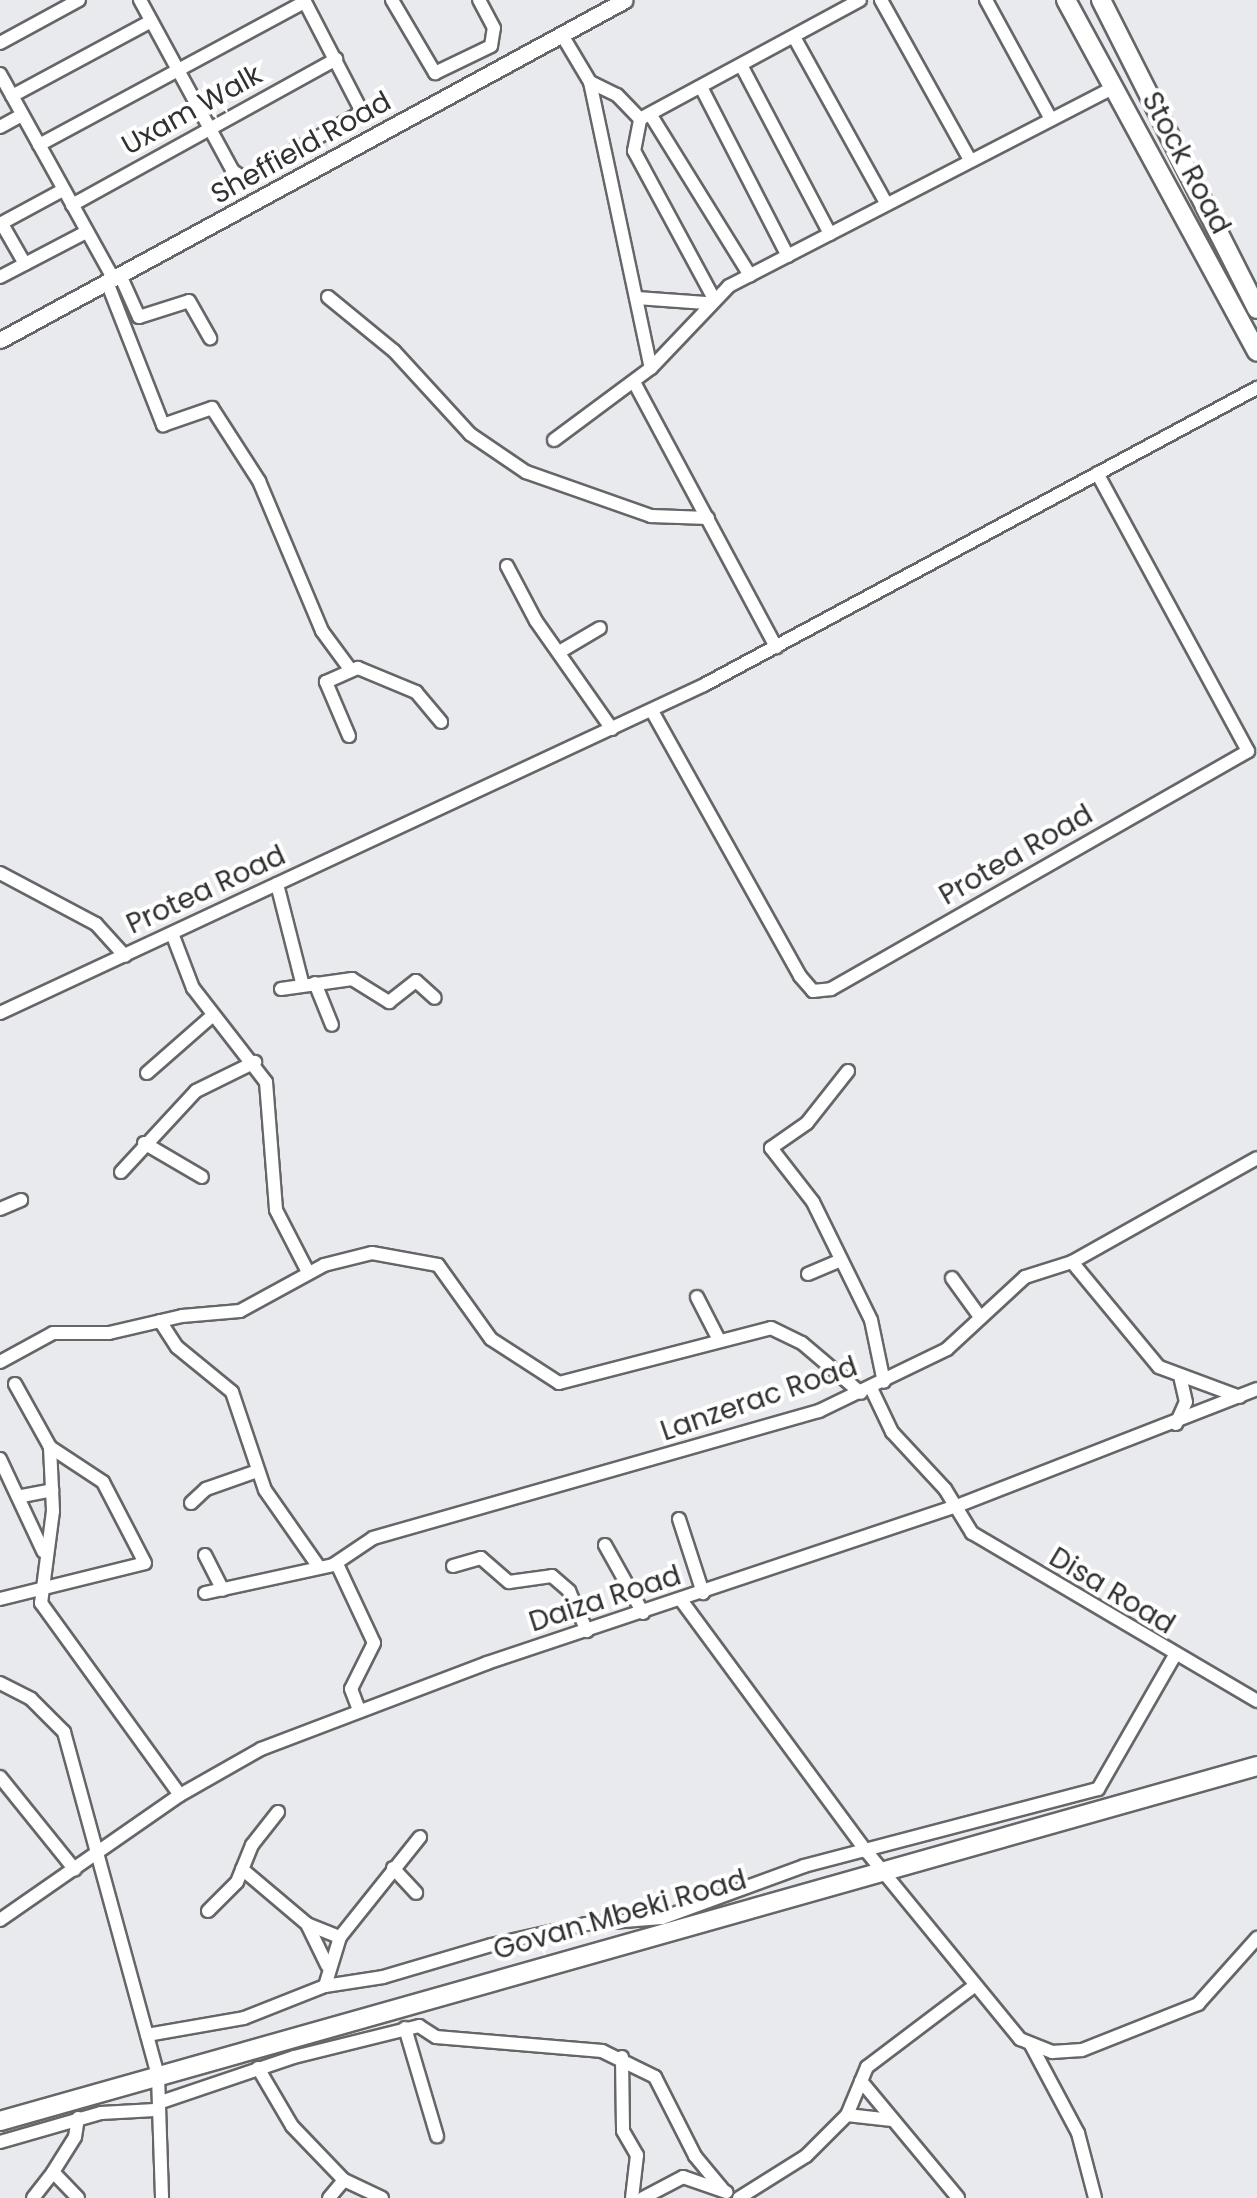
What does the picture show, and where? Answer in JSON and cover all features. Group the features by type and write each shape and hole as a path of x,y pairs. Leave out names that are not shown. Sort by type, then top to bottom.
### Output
{"main road":[{"name":"Stock Road","path":"1066,0 1257,352"},
{"name":"Stock Road","path":"1100,0 1257,310"},
{"name":"Govan Mbeki Road","path":"0,2121 1257,1766"}],"street":[{"path":"0,43 79,0"},
{"path":"39,144 178,71 304,1 362,112 252,178 240,178 210,128 178,71 140,0"},
{"path":"392,0 435,72 491,46 494,28 479,0"},
{"name":"Sheffield Road","path":"0,340 625,0"},
{"path":"710,300 634,151 645,116 860,0"},
{"path":"881,0 970,160"},
{"path":"986,0 1051,119"},
{"path":"12,96 151,21"},
{"path":"562,34 590,82 610,161 651,368"},
{"path":"794,37 886,203"},
{"name":"Uxam Walk","path":"72,204 336,59"},
{"path":"741,66 830,234"},
{"path":"0,74 86,232 138,317 189,301 210,338"},
{"path":"590,82 645,116 750,275"},
{"path":"701,87 788,256"},
{"path":"554,440 651,368 710,300 886,203 1114,88"},
{"path":"0,127 22,114"},
{"path":"610,161 634,151"},
{"path":"24,264 1,224 64,190"},
{"path":"0,277 86,232"},
{"path":"113,278 163,424 212,408 259,481 322,631 350,669 416,692 441,722"},
{"path":"328,297 394,351 470,434 526,472 650,516 708,518"},
{"path":"637,298 710,300"},
{"path":"634,382 776,646"},
{"name":"Protea Road","path":"0,1013 652,711 1257,388"},
{"name":"Protea Road","path":"652,711 800,976 813,991 831,989 1248,750 1097,473"},
{"path":"507,566 536,621 561,651 612,729"},
{"path":"561,651 600,628"},
{"path":"349,736 326,682 350,669"},
{"path":"0,873 96,924 125,956"},
{"path":"277,884 308,982 332,1025"},
{"path":"173,936 193,988 255,1062 270,1102 276,1210 308,1272"},
{"path":"281,989 308,982 352,979 389,1002 416,981 435,998"},
{"path":"148,1073 213,1014"},
{"path":"120,1172 196,1091 255,1062"},
{"path":"848,1071 807,1123 770,1148 808,1195 871,1320 872,1388"},
{"path":"144,1143 202,1178"},
{"name":"Lanzerac Road","path":"337,1564 366,1540 708,1447 872,1388 947,1348 1025,1278 1072,1262 1257,1158"},
{"path":"0,1210 21,1200"},
{"path":"0,1362 53,1333 110,1333 160,1321 240,1311 308,1272 366,1253 434,1263 491,1339 558,1383 640,1367 718,1338 780,1330 872,1388"},
{"path":"808,1274 839,1262"},
{"path":"1072,1262 1147,1355 1181,1380 1242,1397"},
{"path":"952,1278 980,1317"},
{"path":"696,1297 718,1338"},
{"path":"160,1321 176,1347 232,1392 245,1416 257,1471 318,1567"},
{"path":"1176,1424 1186,1402 1181,1380"},
{"path":"16,1384 50,1447 52,1490 42,1551 41,1603 180,1795"},
{"name":"Disa Road","path":"872,1388 892,1432 958,1506 981,1540 1174,1658 1257,1701"},
{"name":"Daiza Road","path":"0,1920 180,1795 261,1749 359,1710 587,1630 958,1506 1257,1390"},
{"path":"0,1600 39,1587 138,1569 146,1561 103,1482 50,1447"},
{"path":"0,1459 22,1496 42,1551"},
{"path":"190,1504 206,1488 257,1471"},
{"path":"22,1496 52,1490"},
{"path":"679,1519 702,1593"},
{"path":"604,1545 643,1614"},
{"path":"205,1555 222,1590"},
{"path":"453,1566 481,1558 511,1582 552,1576 568,1591 587,1630"},
{"path":"206,1593 337,1564 374,1643 351,1688 359,1710"},
{"path":"681,1600 867,1852 974,1986 1031,2046 1078,2134 1096,2198"},
{"path":"146,2035 244,2018 325,1986 586,1924 662,1918 791,1871 1101,1788 1174,1658"},
{"path":"0,1683 62,1726 158,2076 162,2198"},
{"path":"0,1776 75,1870"},
{"path":"208,1911 242,1869 278,1812"},
{"path":"325,1986 327,1965 340,1937 420,1837"},
{"path":"392,1868 416,1893"},
{"path":"242,1869 307,1924 340,1937"},
{"path":"307,1924 327,1965"},
{"path":"1031,2046 1082,2050 1198,2004 1257,1938"},
{"path":"643,2198 679,2177 740,2195 800,2162 847,2116 867,2068 974,1986"},
{"path":"0,2142 78,2118 158,2106 258,2068 422,2026 436,2037 622,2057 659,2082 695,2156 740,2195"},
{"path":"405,2028 437,2136"},
{"path":"622,2057 623,2132 637,2154 632,2198"},
{"path":"258,2068 286,2120 344,2180 382,2198"},
{"path":"860,2081 958,2198"},
{"path":"847,2116 892,2120"},
{"path":"34,2198 76,2137 78,2118"},
{"path":"53,2172 78,2198"},
{"path":"329,2198 344,2180"}]}
